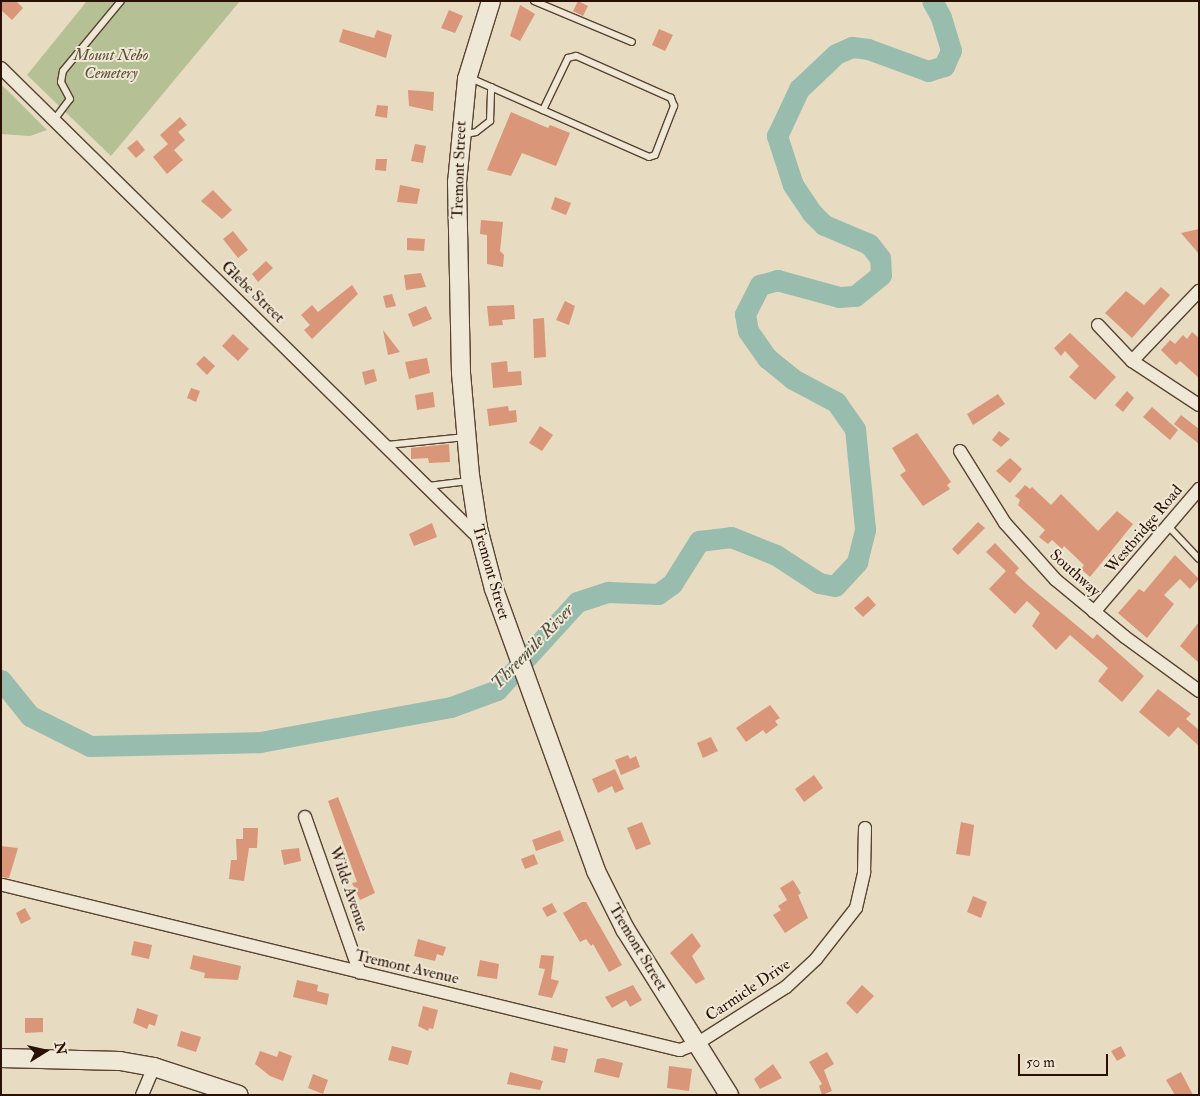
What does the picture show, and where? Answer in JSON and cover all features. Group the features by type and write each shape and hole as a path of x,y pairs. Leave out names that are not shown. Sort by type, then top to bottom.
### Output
{"main road":[{"name":"Tremont Street","path":"491,1 467,77 459,136 456,260 466,437 470,481 481,540 532,699 604,890 729,1095"},
{"path":"1,1058 96,1059 154,1067 239,1095"}],"street":[{"name":"Glebe Street","path":"1,68 387,445 481,540"},
{"path":"1132,362 1199,291"},
{"path":"1098,326 1132,362 1199,405"},
{"name":"Southway","path":"960,451 1018,540 1056,580 1094,612 1199,690"},
{"name":"Westbridge Road","path":"1094,612 1199,489"},
{"name":"Wilde Avenue","path":"306,817 360,972"},
{"name":"Carmicle Drive","path":"698,1043 792,982 816,959 851,917 862,885 865,828"},
{"name":"Tremont Avenue","path":"3,885 672,1050 698,1043"},
{"path":"142,1095 154,1067"}],"lane":[{"path":"54,120 70,99 61,82 63,71 121,1"},
{"path":"534,1 632,42"},
{"path":"467,77 649,157 655,155 674,106 671,98 576,56 568,58 543,110"},
{"path":"459,136 476,132 490,121 491,87"},
{"path":"387,445 466,437"},
{"path":"428,486 470,481"},
{"path":"1168,526 1199,559"}],"green space":[{"name":"Mount Nebo Cemetery","path":"87,1 240,1 111,156 27,75"},
{"path":"1,85 47,130 30,136 1,134"}],"building":[{"path":"1,1 16,1 23,8 12,20 1,10"},
{"path":"578,1 588,6 583,16 573,11"},
{"path":"520,5 535,14 520,41 510,36"},
{"path":"449,10 463,16 455,33 441,28"},
{"path":"343,29 374,38 377,30 392,35 386,58 339,42"},
{"path":"659,29 673,35 665,51 652,45"},
{"path":"408,90 434,92 433,111 409,106"},
{"path":"377,105 388,106 387,118 375,116"},
{"path":"511,112 548,128 550,125 570,133 556,166 522,153 511,176 487,170"},
{"path":"180,117 187,125 178,132 185,140 174,150 183,160 167,174 153,157 168,144 160,135"},
{"path":"137,140 145,150 136,158 127,148"},
{"path":"415,144 426,146 423,163 411,161"},
{"path":"376,159 387,159 386,171 375,170"},
{"path":"400,185 420,189 417,204 397,202"},
{"path":"213,190 232,210 222,219 201,201"},
{"path":"555,197 571,203 566,215 551,209"},
{"path":"481,220 503,222 500,251 504,255 503,267 487,264 487,235 480,234"},
{"path":"1199,229 1199,254 1181,233"},
{"path":"233,231 248,250 238,258 223,239"},
{"path":"407,238 425,239 424,251 407,250"},
{"path":"266,261 273,268 258,282 252,274"},
{"path":"421,273 426,287 406,290 404,275"},
{"path":"352,285 358,294 312,339 304,330 310,325 301,315 312,305 318,312"},
{"path":"1161,287 1170,295 1132,338 1105,313 1126,291 1144,305"},
{"path":"392,294 396,306 386,308 383,296"},
{"path":"565,301 575,306 569,325 556,320"},
{"path":"514,305 515,319 502,320 503,325 489,326 487,306"},
{"path":"426,306 432,319 413,327 408,314"},
{"path":"544,318 546,357 534,358 533,319"},
{"path":"383,330 400,352 388,355"},
{"path":"1192,332 1199,338 1199,378 1180,361 1176,365 1161,350 1170,340 1175,344 1183,335 1187,339"},
{"path":"1070,333 1116,377 1095,400 1069,377 1079,366 1065,351 1061,356 1054,348"},
{"path":"233,334 249,349 238,361 222,346"},
{"path":"204,356 215,366 207,375 196,364"},
{"path":"427,358 430,373 409,379 405,362"},
{"path":"507,361 508,372 521,371 522,385 493,388 491,363"},
{"path":"374,369 377,381 365,385 362,372"},
{"path":"191,388 200,391 196,402 187,398"},
{"path":"1127,391 1134,398 1123,412 1115,405"},
{"path":"433,392 435,407 417,410 415,395"},
{"path":"998,394 1005,404 973,425 967,414"},
{"path":"508,406 509,411 516,410 517,422 489,426 487,409"},
{"path":"1152,407 1178,430 1170,440 1143,417"},
{"path":"1181,415 1199,429 1199,444 1174,424"},
{"path":"540,426 553,435 542,451 529,443"},
{"path":"999,431 1010,439 1001,447 992,440"},
{"path":"917,433 951,482 947,485 950,489 923,506 900,475 906,471 892,448"},
{"path":"449,444 450,462 429,463 428,458 411,459 411,448"},
{"path":"1010,458 1022,469 1010,483 996,471"},
{"path":"1025,485 1030,489 1032,487 1051,505 1061,494 1098,531 1117,511 1133,524 1090,577 1081,569 1084,565 1064,546 1062,549 1052,540 1048,544 1039,537 1045,530 1018,505 1020,500 1015,496"},
{"path":"978,522 985,528 958,555 952,549"},
{"path":"432,523 437,537 414,546 409,534"},
{"path":"995,543 1019,568 1015,573 1029,586 1093,639 1097,634 1144,676 1122,702 1098,681 1108,668 1070,635 1056,650 1032,626 1040,613 1027,601 1015,614 989,589 1006,571 986,552"},
{"path":"1175,555 1199,579 1190,589 1180,579 1164,595 1174,604 1147,638 1118,613 1139,589 1144,592"},
{"path":"868,596 876,605 863,617 854,608"},
{"path":"1199,622 1199,663 1180,646"},
{"path":"1158,689 1191,714 1186,719 1199,730 1199,746 1178,727 1169,737 1139,712"},
{"path":"770,705 780,718 775,721 778,725 766,734 763,730 746,742 736,728"},
{"path":"711,737 718,751 703,758 697,743"},
{"path":"628,755 630,759 636,756 640,767 621,775 615,760"},
{"path":"615,769 624,789 615,793 612,786 598,793 592,779"},
{"path":"814,775 823,788 804,802 795,789"},
{"path":"338,797 375,893 360,900 352,883 357,882 328,801"},
{"path":"642,822 651,844 636,850 627,828"},
{"path":"961,822 974,825 970,856 956,854"},
{"path":"243,828 258,828 257,848 249,848 244,881 229,879 231,860 237,860 236,839 243,839"},
{"path":"560,830 564,841 536,851 532,840"},
{"path":"1,846 18,848 9,878 1,877"},
{"path":"299,848 301,861 284,865 281,850"},
{"path":"534,854 538,864 525,869 521,859"},
{"path":"793,880 801,893 798,895 808,918 785,933 773,915 781,910 778,906 787,900 780,888"},
{"path":"973,896 987,902 981,918 967,912"},
{"path":"582,902 586,902 622,965 609,972 593,944 591,946 586,939 580,942 563,913"},
{"path":"552,903 557,912 547,917 542,908"},
{"path":"25,908 31,919 21,924 16,913"},
{"path":"692,933 701,946 692,956 705,979 696,984 670,953"},
{"path":"418,939 446,947 443,956 437,954 435,961 414,956"},
{"path":"134,941 152,945 149,959 131,955"},
{"path":"193,955 241,966 238,980 204,978 205,973 190,969"},
{"path":"541,955 554,956 551,979 559,981 552,998 538,995 545,969 539,968"},
{"path":"480,960 499,964 497,979 477,976"},
{"path":"297,980 318,985 317,991 329,994 327,1005 293,997"},
{"path":"633,985 642,1000 630,1007 626,1000 612,1008 605,997"},
{"path":"862,985 874,996 857,1014 846,1003"},
{"path":"423,1006 438,1010 433,1029 429,1028 428,1031 418,1026"},
{"path":"137,1008 158,1015 155,1026 149,1024 147,1029 133,1023"},
{"path":"25,1018 43,1018 43,1032 25,1033"},
{"path":"181,1031 201,1037 196,1052 177,1046"},
{"path":"392,1046 412,1051 408,1065 388,1060"},
{"path":"554,1046 568,1049 565,1063 551,1060"},
{"path":"1121,1046 1126,1056 1117,1061 1111,1051"},
{"path":"260,1051 277,1057 279,1051 292,1056 283,1081 270,1076 255,1064"},
{"path":"827,1052 834,1064 824,1070 832,1091 822,1095 819,1086 822,1084 809,1062"},
{"path":"603,1058 623,1063 619,1078 594,1072 597,1059"},
{"path":"773,1064 782,1078 760,1089 754,1079"},
{"path":"669,1066 692,1069 689,1091 667,1088"},
{"path":"510,1072 543,1081 540,1090 507,1084"},
{"path":"1181,1072 1193,1095 1175,1095 1166,1080"},
{"path":"313,1074 328,1080 323,1094 308,1088"}],"waterway":[{"name":"Threemile River","path":"1,680 30,716 90,746 260,742 451,707 497,690 577,602 608,592 658,594 672,584 699,541 731,537 776,555 819,583 835,586 857,562 865,529 855,429 836,402 793,379 767,358 748,331 745,314 760,285 777,280 839,297 855,296 881,275 880,258 869,244 824,225 812,213 793,185 777,136 799,89 836,54 852,47 868,49 928,71 944,66 951,50 941,17 932,1"}]}
